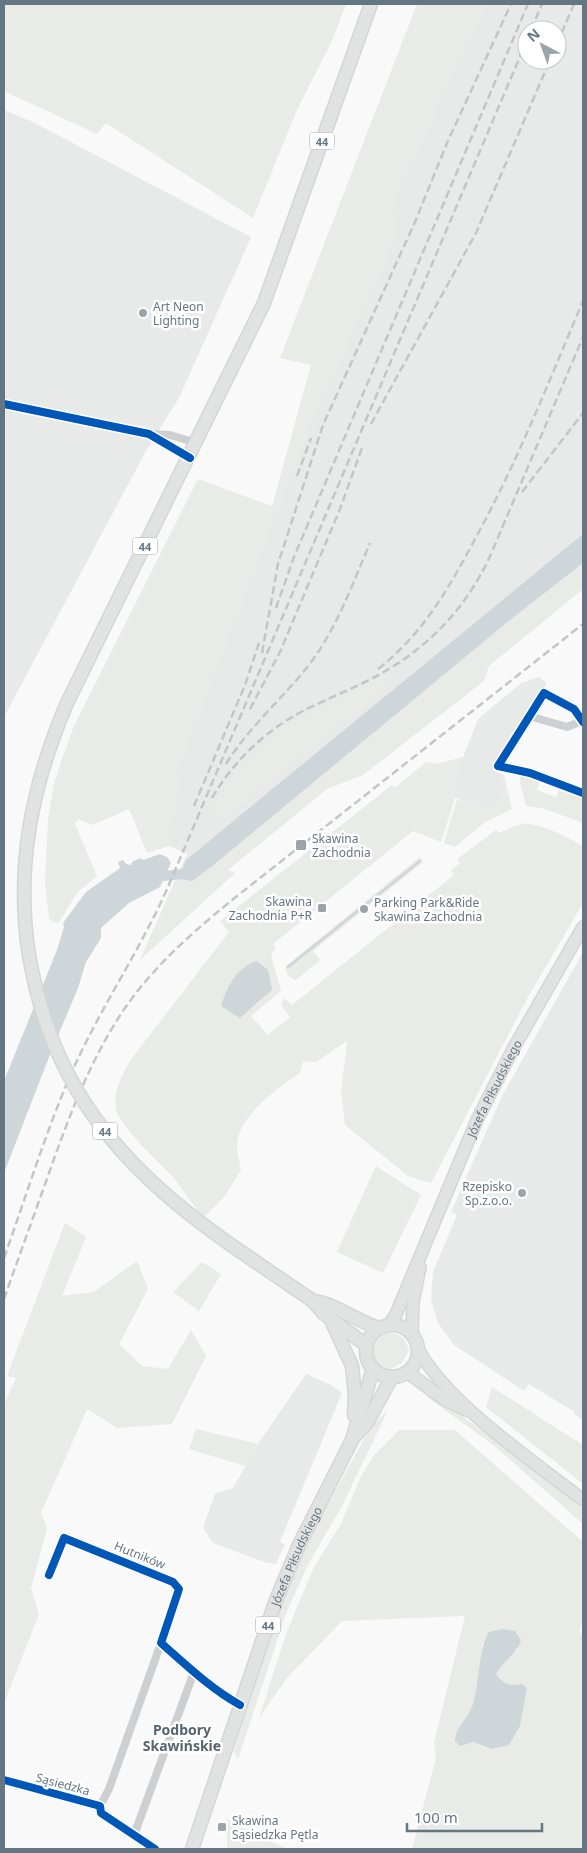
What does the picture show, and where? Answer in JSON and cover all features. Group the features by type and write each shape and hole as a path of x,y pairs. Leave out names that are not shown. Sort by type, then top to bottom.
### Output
{"main road":[{"name":"44","path":"366,1344 330,1318 313,1301 184,1212 143,1175 115,1144 83,1099 57,1050 41,1005 29,955 23,901 28,826 44,761 67,704 190,458 264,303 371,4"},
{"name":"Józefa Piłsudskiego","path":"384,1326 396,1314 477,1120 514,1049 583,927"},
{"name":"Józefa Piłsudskiego","path":"412,1335 413,1302 421,1258"},
{"name":"44","path":"313,1301 330,1303 360,1320 384,1326 399,1326 412,1335"},
{"name":"44","path":"330,1318 349,1355 354,1375 352,1440"},
{"path":"384,1326 371,1335 366,1344 367,1360 373,1369 382,1375 392,1377 407,1372 416,1360 418,1349"},
{"path":"412,1335 418,1349 436,1376 477,1416 583,1500"},
{"name":"Józefa Piłsudskiego","path":"192,1849 218,1765 221,1762 290,1567 352,1440 373,1369"},
{"path":"407,1372 446,1400 477,1416"},
{"name":"Józefa Piłsudskiego","path":"352,1440 368,1421 392,1377"}],"street":[{"path":"4,404 150,434 170,434 197,443"},
{"path":"150,434 190,458"},
{"path":"529,716 567,727 583,722 574,709 544,693 529,716 498,766 530,773 583,793"},
{"name":"Hutników","path":"49,1575 64,1538 173,1582 179,1589 109,1790 100,1806"},
{"path":"161,1643 194,1672 240,1705"},
{"path":"134,1835 194,1672"},
{"name":"Sąsiedzka","path":"4,1780 100,1806 101,1813 155,1849"}],"shaded area":[{"path":"4,4 346,4 332,41 297,110 253,218 106,123 97,134 4,91"},
{"path":"417,4 485,4 396,195 392,245 312,420 181,759 169,846 147,853 129,809 92,825 78,819 75,824 97,876 77,893 58,924 49,919 45,883 48,820 54,783 73,728 198,479 272,506 311,365 280,358"},
{"path":"485,4 583,4 583,564 195,881 183,885 176,878 187,854 169,846 181,759 312,420 392,245 396,195"},
{"path":"4,110 33,122 251,237 179,398 147,449 4,717"},
{"path":"583,534 583,563 511,619 211,867 192,881 181,879 180,876 186,860"},
{"path":"583,564 583,589 489,666 484,681 363,775 327,789 228,870 235,873 140,960 176,878 183,885 195,881"},
{"path":"387,675 393,683 219,823 211,812 235,771 256,750 295,720 336,702"},
{"path":"539,677 547,683 493,770 504,775 496,811 453,797 458,770 478,719 521,683"},
{"path":"463,757 458,770 453,797 455,798 441,842 413,831 273,944 276,947 271,956 281,991 251,1016 268,1035 290,1017 281,1005 284,998 292,1005 454,875 451,870 460,863 457,859 496,830 499,833 521,824 535,825 563,835 583,847 583,903 528,997 431,1183 408,1176 345,1125 341,1092 347,1041 316,1062 303,1061 300,1073 253,1111 240,1131 237,1142 241,1170 224,1197 204,1217 173,1177 124,1125 119,1116 115,1102 125,1069 229,932 220,921 392,785 393,787 397,786 426,762 436,764","holes":["261,1001 240,1017 221,1006"]},
{"path":"504,775 512,809 484,823 455,847 444,843 457,799 496,811"},
{"path":"526,775 540,781 537,790 556,797 560,788 583,797 583,823 545,809 526,806 520,777"},
{"path":"160,854 167,857 171,863 160,887 129,903 101,928 101,938 86,962 78,988 4,1173 4,1081 57,950 64,927 63,923 86,892 120,868 118,862 123,860 126,864 131,865 132,862 141,858 143,860"},
{"path":"420,857 423,862 313,951 320,960 296,980 288,976 285,968 287,965"},
{"path":"583,952 583,1420 574,1414 575,1412 529,1384 524,1391 454,1345 438,1323 431,1300 433,1272 457,1215 451,1212 502,1096"},
{"path":"257,961 268,970 272,990 240,1018 221,1006 226,991 238,973"},
{"path":"376,1166 421,1195 383,1273 337,1252"},
{"path":"65,1223 86,1237 62,1296 94,1292 137,1261 148,1289 119,1344 142,1366 168,1369 191,1330 206,1356 172,1424 117,1428 87,1409 41,1513 47,1528 31,1588 39,1614 4,1703 4,1405 16,1378 7,1376"},
{"path":"202,1262 221,1274 199,1311 173,1292"},
{"path":"386,1333 401,1337 406,1342 409,1350 402,1363 384,1372 375,1363 373,1352 377,1342"},
{"path":"306,1374 331,1385 342,1393 280,1542 285,1544 276,1564 267,1563 213,1543 204,1530 204,1525 215,1494 233,1488 258,1444"},
{"path":"492,1387 583,1445 583,1484 486,1407"},
{"path":"429,1393 527,1464 583,1509 583,1524 492,1444 427,1397"},
{"path":"388,1410 342,1506 310,1561 287,1611 238,1759 234,1751 264,1650 304,1548 370,1428"},
{"path":"196,1429 258,1444 245,1466 189,1449"},
{"path":"399,1430 455,1430 583,1542 583,1619 579,1632 583,1636 583,1849 412,1849 436,1758 434,1743 465,1616 342,1621 287,1678 259,1718 286,1634 314,1567 341,1524 361,1476 375,1454","holes":["482,1643 519,1649 504,1660 496,1674 507,1684 522,1684 527,1688 520,1726 491,1749 474,1742 460,1746 455,1741 457,1731 471,1711 478,1691"]},
{"path":"503,1629 515,1631 521,1640 517,1649 496,1674 507,1684 522,1684 527,1688 520,1726 509,1745 491,1749 474,1742 460,1746 455,1741 457,1731 473,1704 485,1639 489,1632"},
{"path":"227,1819 287,1849 227,1849"}],"waterway":[{"path":"288,967 420,861"},
{"path":"153,877 193,873"}],"railway":[{"path":"262,653 278,564 323,425 415,222 447,143 511,4"},
{"path":"276,608 294,557 528,4"},
{"path":"535,20 542,4"},
{"path":"567,20 574,4"},
{"path":"4,1258 46,1136 65,1088 86,1042 146,932 168,887 517,64"},
{"path":"371,424 476,233 546,70"},
{"path":"378,669 422,625 445,592 465,557 519,451 583,301"},
{"path":"212,798 240,760 274,729 301,712 368,681 406,658 436,633 461,605 491,554 583,337"},
{"path":"522,492 583,413"},
{"path":"297,476 311,438"},
{"path":"250,709 280,652 340,509 363,445"},
{"path":"226,764 255,725 299,677 319,651 343,606 370,543"},
{"path":"4,1299 82,1087 113,1027 148,978 189,937 232,900 583,624"},
{"path":"194,806 245,685 259,643"}],"cycle path":[{"path":"4,404 149,434 190,458"},
{"path":"583,722 574,709 544,693 498,766 530,773 583,793"},
{"path":"49,1575 64,1538 173,1582 179,1589 161,1643 209,1684 240,1705"},
{"path":"4,1780 100,1806 101,1813 155,1849"}],"place":[{"name":"Art Neon Lighting","path":"143,313"},
{"name":"Skawina Zachodnia","path":"301,845"},
{"name":"Skawina Zachodnia P+R","path":"322,908"},
{"name":"Parking Park&Ride Skawina Zachodnia","path":"364,909"},
{"name":"Rzepisko Sp.z.o.o.","path":"522,1193"},
{"name":"Skawina Sąsiedzka Pętla","path":"222,1827"}],"district":[{"name":"Podbory Skawińskie","path":"182,1738"}]}
